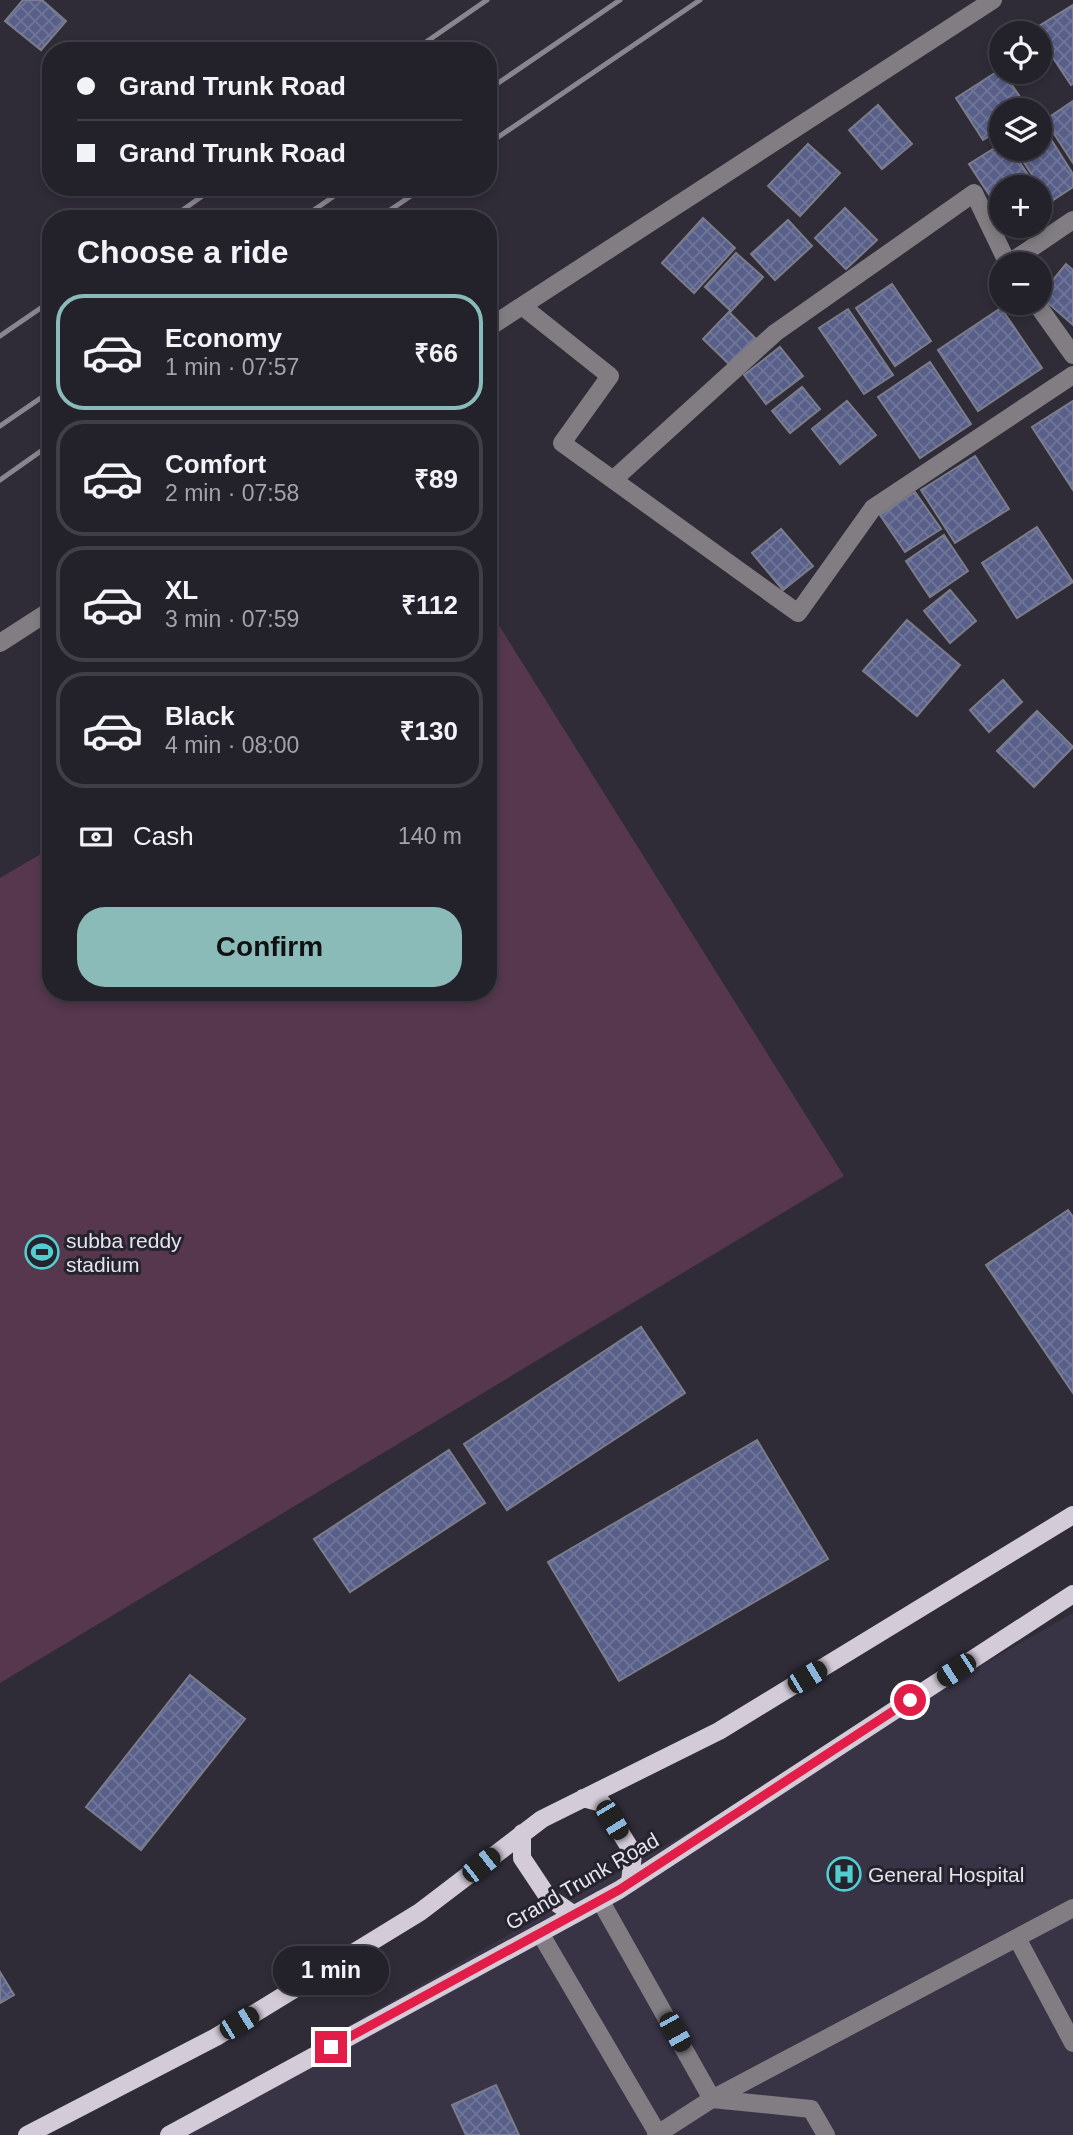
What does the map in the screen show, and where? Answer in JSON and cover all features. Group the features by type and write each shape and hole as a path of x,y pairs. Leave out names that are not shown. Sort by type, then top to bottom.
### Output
{"main road":[{"path":"27,2135 216,2037 420,1912 542,1819 719,1731 1073,1515"},
{"name":"Grand Trunk Road","path":"169,2135 630,1883 1073,1594"},
{"path":"583,1798 603,1803 633,1853 630,1883"},
{"path":"522,1833 522,1858 548,1897 574,1915"}],"street":[{"path":"497,322 993,0"},
{"path":"613,480 775,333 974,193 1002,252"},
{"path":"1026,252 1073,220"},
{"path":"522,306 610,376 562,443 798,613 873,508 1073,375"},
{"path":"1045,315 1073,355"},
{"path":"0,643 42,616"},
{"path":"600,1900 712,2099"},
{"path":"540,1933 657,2134 712,2099 1073,1908"},
{"path":"1017,1938 1073,2043"},
{"path":"712,2099 810,2109 825,2135"}],"shaded area":[{"path":"497,622 844,1176 0,1683 0,878 42,853 42,1001 497,1001"},
{"name":"General Hospital","path":"1073,1613 1073,2135 157,2135"}],"building":[{"path":"23,0 42,0 66,21 48,42 42,42 41,50 5,21"},
{"path":"1073,5 1071,85 1052,56 1052,21 1047,21"},
{"path":"989,77 989,84 1011,84 1021,98 989,98 989,136 983,140 956,98"},
{"path":"1073,101 1073,163 1052,131 1052,115"},
{"path":"878,105 912,144 882,169 849,130"},
{"path":"1052,141 1073,174 1073,187 1052,201 1052,175 1032,175 1023,161 1052,161"},
{"path":"808,144 840,173 800,216 768,186"},
{"path":"989,152 989,161 1019,161 1028,175 989,175 989,195 969,164"},
{"path":"845,208 877,240 846,269 815,238"},
{"path":"703,218 735,248 694,293 662,263"},
{"path":"788,220 812,246 775,280 751,254"},
{"path":"736,253 763,277 731,311 705,287"},
{"path":"1066,264 1073,270 1073,325 1052,307 1052,281"},
{"path":"892,284 931,341 895,366 856,308"},
{"path":"848,309 893,375 864,394 819,328"},
{"path":"729,312 757,340 731,366 703,339"},
{"path":"990,315 1006,315 1042,368 978,411 938,350"},
{"path":"780,347 803,376 766,404 744,375"},
{"path":"930,362 971,424 920,458 878,397"},
{"path":"802,387 820,409 790,433 772,411"},
{"path":"847,401 876,435 840,464 812,429"},
{"path":"1073,401 1073,490 1032,427"},
{"path":"975,456 1009,509 955,543 921,490"},
{"path":"915,492 941,529 905,552 880,515"},
{"path":"1037,527 1073,582 1017,618 982,563"},
{"path":"781,529 813,566 783,590 752,553"},
{"path":"944,535 968,571 930,597 906,561"},
{"path":"950,590 976,621 950,643 924,611"},
{"path":"907,620 960,665 917,716 863,671"},
{"path":"1003,680 1022,702 989,732 970,710"},
{"path":"1037,711 1073,747 1034,787 997,751"},
{"path":"1068,1210 1073,1217 1073,1393 986,1265"},
{"path":"641,1327 685,1393 507,1510 464,1444"},
{"path":"757,1440 828,1559 619,1681 548,1562"},
{"path":"449,1450 485,1503 350,1592 314,1539"},
{"path":"190,1675 245,1719 141,1850 86,1807"},
{"path":"0,1972 14,1995 0,2003"},
{"path":"496,2085 519,2135 466,2135 452,2105"}],"railway":[{"path":"426,42 487,0"},
{"path":"497,84 620,0"},
{"path":"497,138 700,0"},
{"path":"183,210 202,196"},
{"path":"314,210 334,196"},
{"path":"390,210 411,196"},
{"path":"0,336 42,307"},
{"path":"0,426 42,397"},
{"path":"0,480 42,450"}],"place":[{"name":"subba reddy stadium","path":"42,1252"},
{"name":"General Hospital","path":"844,1874"}],"route":[{"path":"331,2047 619,1890 910,1700"}]}
